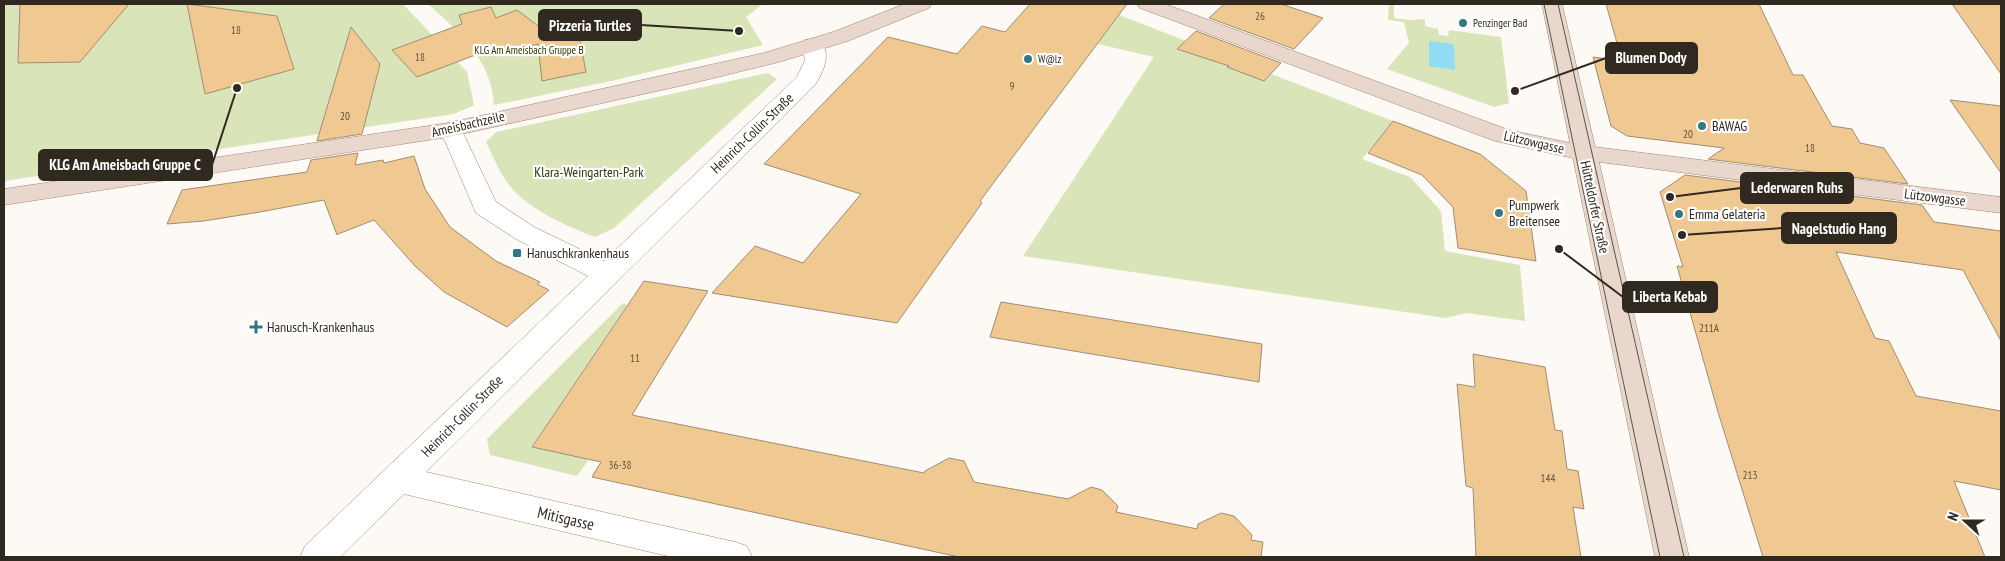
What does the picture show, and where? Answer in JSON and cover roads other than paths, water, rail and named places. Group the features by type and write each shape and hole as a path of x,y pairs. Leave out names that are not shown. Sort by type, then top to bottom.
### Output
{"street":[{"name":"Ameisbachzeile","path":"4,197 448,130 723,69 813,45 922,4"},
{"name":"Lützowgasse","path":"1147,4 1503,136 1583,153 2001,205"},
{"name":"Hütteldorfer Straße","path":"1552,4 1672,557"},
{"name":"Heinrich-Collin-Straße","path":"317,557 807,80 816,60 813,45"},
{"path":"448,130 456,140 485,207 525,233 606,274"},
{"name":"Mitisgasse","path":"398,480 735,557"}],"water":[{"path":"1429,41 1454,44 1455,70 1429,66"}],"tram line":[{"path":"1544,4 1660,557"},
{"path":"1558,4 1684,557"}],"place":[{"name":"Penzinger Bad","path":"1463,23"},
{"name":"Pizzeria Turtles","path":"739,31"},
{"name":"W@lz","path":"1028,59"},
{"name":"KLG Am Ameisbach Gruppe C","path":"237,88"},
{"name":"Blumen Dody","path":"1515,91"},
{"name":"BAWAG","path":"1702,126"},
{"name":"Lederwaren Ruhs","path":"1670,197"},
{"name":"Pumpwerk Breitensee","path":"1499,213"},
{"name":"Emma Gelateria","path":"1679,214"},
{"name":"Nagelstudio Hang","path":"1682,235"},
{"name":"Liberta Kebab","path":"1559,249"},
{"name":"Hanuschkrankenhaus","path":"517,253"},
{"name":"Hanusch-Krankenhaus","path":"256,327"}],"park label":[{"name":"KLG Am Ameisbach Gruppe B","path":"529,50"},
{"name":"Klara-Weingarten-Park","path":"589,172"}]}
